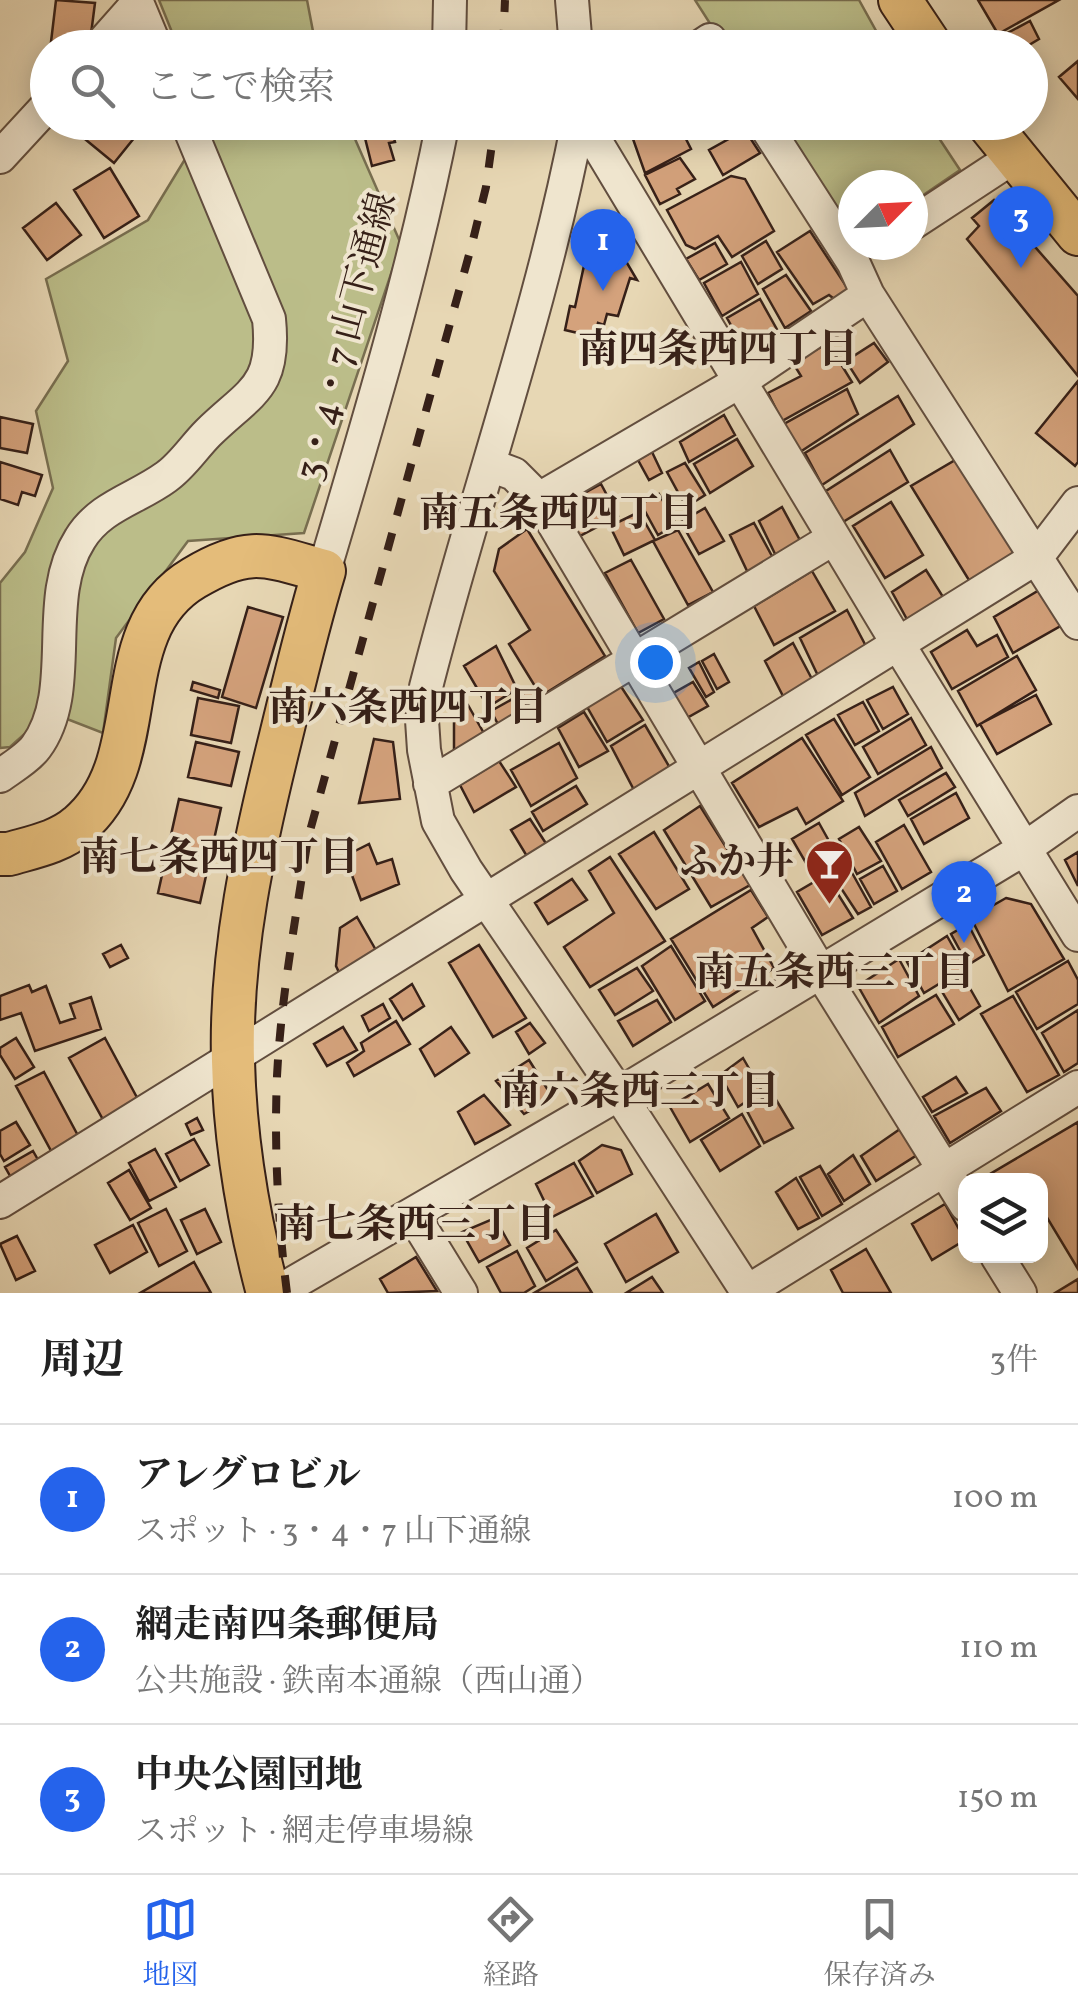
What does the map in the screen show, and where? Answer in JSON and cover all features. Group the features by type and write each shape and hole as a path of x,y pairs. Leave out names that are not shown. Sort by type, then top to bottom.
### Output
{"main road":[{"path":"900,0 920,30"},
{"path":"1003,140 1078,234"},
{"path":"0,854 64,836 81,824 103,798 122,758 147,631 174,592 212,567 236,557 262,554 324,571 253,846 238,954 232,1059 238,1142 256,1250 268,1293"}],"street":[{"path":"450,0 450,30"},
{"path":"572,0 574,30"},
{"path":"113,30 137,2 149,30"},
{"path":"0,157 30,124"},
{"path":"0,776 36,748 52,710 64,579 79,540 100,514 167,476 210,431 249,399 265,373 272,348 269,320 194,140"},
{"name":"3・4・7 山下通線","path":"324,571 382,378 439,140"},
{"path":"577,140 426,688 422,720 438,821 466,870 619,1094 747,1293 1078,1087"},
{"path":"592,140 1078,934"},
{"path":"777,140 838,218"},
{"path":"928,213 1016,156"},
{"path":"866,260 868,295 1078,623"},
{"path":"539,498 740,382 868,295"},
{"path":"490,465 514,474 539,498 820,972 958,1192"},
{"path":"0,1202 1036,558 1078,503"},
{"path":"430,784 834,538"},
{"path":"276,1293 619,1094 1078,812"},
{"path":"412,1215 462,1293"},
{"path":"1001,1263 1020,1293"}],"green space":[{"path":"159,0 307,0 313,30 171,30"},
{"path":"695,0 859,0 876,30 714,30"},
{"path":"197,140 355,140 401,244 304,533 188,541 116,638 103,733 49,712 10,747 0,748 0,583 25,552 53,488 36,411 68,361 46,279 148,220"},
{"path":"783,140 940,140 960,170 928,192 928,170 838,170 838,215"}],"building":[{"path":"56,0 95,3 92,30 52,30"},
{"path":"978,0 1059,0 1005,30 996,30"},
{"path":"1030,21 1034,30 1013,30"},
{"path":"1078,61 1078,99 1059,77"},
{"path":"86,140 133,140 114,163"},
{"path":"366,140 394,140 389,143 394,160 372,166"},
{"path":"633,140 686,140 691,149 645,173"},
{"path":"727,140 752,140 760,153 723,175 709,150"},
{"path":"680,158 695,179 677,189 680,194 660,204 645,175"},
{"path":"110,168 139,216 104,238 74,190"},
{"path":"731,176 745,179 774,231 732,257 718,236 695,249 686,245 667,210"},
{"path":"994,200 1078,296 1078,376 967,239 979,226 972,218"},
{"path":"56,203 81,235 47,260 23,228"},
{"path":"810,231 850,292 837,301 829,295 813,304 777,252"},
{"path":"610,234 637,280 630,278 618,316 607,314 604,325 598,323 595,337 565,330 570,306 575,307 590,238"},
{"path":"766,241 782,269 758,284 742,256"},
{"path":"715,243 727,264 699,280 686,259"},
{"path":"741,262 758,294 722,316 704,283"},
{"path":"786,275 811,311 785,328 763,289"},
{"path":"760,299 779,333 747,354 727,318"},
{"path":"828,343 852,382 782,421 768,393 801,376 793,363"},
{"path":"874,343 888,362 860,383 846,361"},
{"path":"1078,381 1078,462 1075,466 1036,433"},
{"path":"847,389 858,414 800,452 784,424"},
{"path":"898,396 914,424 822,485 805,453"},
{"path":"724,415 735,435 689,462 680,442"},
{"path":"0,417 33,424 27,453 0,448"},
{"path":"737,439 753,466 710,493 694,464"},
{"path":"890,450 908,482 843,522 826,491"},
{"path":"652,452 662,473 649,480 638,460"},
{"path":"957,459 1017,556 972,585 911,486"},
{"path":"0,462 42,475 35,496 22,492 18,505 0,499"},
{"path":"685,463 705,495 686,507 667,472"},
{"path":"601,484 618,516 576,538 559,507"},
{"path":"659,494 676,524 658,535 641,504"},
{"path":"891,502 923,555 885,578 853,526"},
{"path":"782,507 802,544 777,558 759,521"},
{"path":"705,508 724,541 699,554 681,522"},
{"path":"639,512 655,540 624,555 610,526"},
{"path":"754,523 773,558 748,573 730,535"},
{"path":"527,529 605,656 541,696 509,644 530,630 494,571 499,549"},
{"path":"678,530 713,592 688,605 653,541"},
{"path":"631,560 664,619 638,633 605,573"},
{"path":"926,570 945,600 909,623 892,592"},
{"path":"812,571 835,611 774,645 754,606"},
{"path":"1041,589 1064,624 1013,653 994,617"},
{"path":"248,607 283,617 256,708 222,697"},
{"path":"847,610 868,650 820,680 800,638"},
{"path":"967,630 977,646 997,635 1008,657 952,689 931,652"},
{"path":"793,643 813,681 784,698 765,661"},
{"path":"496,646 517,689 488,707 464,666"},
{"path":"714,654 729,682 717,689 702,661"},
{"path":"1017,656 1036,690 977,726 958,691"},
{"path":"699,662 714,692 706,697 689,668"},
{"path":"193,682 220,690 218,698 191,690"},
{"path":"693,682 708,706 685,719 670,695"},
{"path":"620,685 643,720 607,742 586,705"},
{"path":"893,687 908,714 883,729 867,700"},
{"path":"532,689 540,701 529,709 521,695"},
{"path":"1036,695 1051,724 997,754 980,724"},
{"path":"516,697 524,712 500,728 491,711"},
{"path":"198,698 239,706 231,743 191,735"},
{"path":"863,702 879,731 855,745 838,715"},
{"path":"468,705 486,737 454,755 454,710"},
{"path":"584,712 608,751 579,767 558,728"},
{"path":"911,718 926,745 878,774 863,747"},
{"path":"834,719 870,777 842,795 806,735"},
{"path":"645,725 670,768 634,790 611,746"},
{"path":"802,738 843,801 806,824 797,808 759,827 732,783"},
{"path":"374,739 393,742 400,799 359,803"},
{"path":"196,742 239,752 231,786 188,777"},
{"path":"559,743 577,778 531,806 511,770"},
{"path":"931,747 942,768 865,816 855,793"},
{"path":"499,761 516,787 474,812 460,785"},
{"path":"946,773 955,787 908,816 899,800"},
{"path":"576,786 587,804 543,831 532,812"},
{"path":"956,793 969,818 924,844 911,819"},
{"path":"179,799 221,808 200,903 158,893"},
{"path":"700,806 750,885 711,907 664,830"},
{"path":"530,819 547,845 528,858 511,830"},
{"path":"819,823 839,859 813,875 792,839"},
{"path":"904,825 931,872 902,889 876,842"},
{"path":"859,827 881,861 857,874 839,839"},
{"path":"654,832 689,889 656,909 619,854"},
{"path":"369,844 377,864 392,859 399,884 361,900 345,856"},
{"path":"1078,852 1078,886 1065,860"},
{"path":"610,857 665,941 590,987 564,947 614,913 589,871"},
{"path":"883,866 897,891 874,904 860,879"},
{"path":"851,871 871,907 858,914 835,879"},
{"path":"826,875 853,918 822,935 797,892"},
{"path":"572,879 587,900 548,924 535,903"},
{"path":"751,890 768,917 752,928 774,968 713,1007 671,939"},
{"path":"1006,898 1031,904 1064,959 1008,991 971,918"},
{"path":"357,917 381,959 343,981 336,966 340,928"},
{"path":"968,924 984,955 968,965 951,934"},
{"path":"947,936 965,968 924,993 907,962"},
{"path":"121,945 128,958 110,967 103,954"},
{"path":"479,945 526,1018 493,1037 449,963"},
{"path":"671,946 705,1001 675,1020 642,966"},
{"path":"899,959 919,996 879,1023 858,986"},
{"path":"1068,961 1078,980 1078,1004 1037,1029 1016,992"},
{"path":"637,968 653,991 615,1015 599,990"},
{"path":"963,976 980,1006 959,1020 941,990"},
{"path":"412,984 424,1006 403,1020 390,999"},
{"path":"29,985 32,992 46,986 60,1023 75,1018 70,1004 91,997 101,1029 35,1051 21,1013 0,1020 0,996"},
{"path":"936,995 954,1024 898,1057 882,1027"},
{"path":"1013,996 1059,1075 1027,1092 981,1014"},
{"path":"657,1000 671,1022 633,1046 618,1021"},
{"path":"383,1004 390,1018 369,1031 362,1016"},
{"path":"1078,1010 1078,1063 1064,1072 1042,1033"},
{"path":"396,1021 410,1044 354,1076 347,1063 364,1051 361,1043"},
{"path":"530,1023 545,1043 529,1054 516,1032"},
{"path":"343,1027 357,1050 327,1066 314,1044"},
{"path":"451,1027 469,1053 435,1076 420,1049"},
{"path":"16,1038 34,1067 15,1079 0,1055 0,1048"},
{"path":"105,1038 141,1105 106,1125 69,1058"},
{"path":"743,1058 762,1091 738,1107 720,1075"},
{"path":"529,1060 553,1098 524,1114 496,1081"},
{"path":"44,1072 83,1145 56,1160 16,1086"},
{"path":"956,1077 967,1093 932,1112 923,1097"},
{"path":"708,1084 729,1118 690,1142 670,1107"},
{"path":"986,1088 1001,1111 950,1143 934,1116"},
{"path":"772,1093 793,1128 764,1143 746,1109"},
{"path":"484,1095 510,1125 475,1144 458,1112"},
{"path":"742,1114 760,1146 720,1171 701,1140"},
{"path":"197,1118 203,1130 191,1135 186,1124"},
{"path":"16,1122 30,1145 4,1161 0,1154 0,1131"},
{"path":"1078,1122 1078,1269 1048,1219 1048,1173 992,1173"},
{"path":"900,1129 917,1155 876,1181 861,1156"},
{"path":"194,1139 209,1165 180,1181 166,1154"},
{"path":"602,1145 621,1150 632,1174 597,1193 579,1161"},
{"path":"155,1149 176,1187 149,1201 129,1163"},
{"path":"33,1151 41,1165 13,1181 5,1167"},
{"path":"853,1155 870,1184 844,1201 828,1174"},
{"path":"574,1163 593,1196 552,1217 536,1184"},
{"path":"820,1166 842,1204 822,1216 800,1177"},
{"path":"129,1170 151,1208 130,1220 108,1183"},
{"path":"796,1178 819,1218 798,1229 776,1192"},
{"path":"945,1204 958,1227 958,1244 932,1260 912,1224"},
{"path":"166,1209 187,1251 159,1266 138,1223"},
{"path":"205,1209 221,1242 197,1254 181,1220"},
{"path":"656,1214 678,1252 626,1282 605,1244"},
{"path":"495,1218 510,1245 479,1262 462,1232"},
{"path":"133,1225 147,1252 110,1273 95,1245"},
{"path":"556,1230 577,1262 546,1281 527,1248"},
{"path":"17,1236 35,1271 16,1280 0,1244"},
{"path":"866,1249 891,1293 843,1293 831,1270"},
{"path":"517,1251 535,1286 524,1293 501,1293 487,1267"},
{"path":"416,1257 437,1291 388,1293 380,1279"},
{"path":"194,1262 211,1293 140,1293"},
{"path":"577,1268 592,1293 534,1293"},
{"path":"652,1277 663,1293 626,1293"},
{"path":"1078,1279 1078,1293 1055,1293"}],"railway":[{"path":"504,30 505,0"},
{"path":"287,1293 278,1185 277,1076 285,987 308,838 472,244 493,140"}],"place":[{"name":"中央公園団地","path":"1021,268"},
{"name":"アレグロビル","path":"603,291"},
{"name":"ふか井","path":"829,906"},
{"name":"網走南四条郵便局","path":"964,943"}],"district":[{"name":"南四条西四丁目","path":"718,352"},
{"name":"南五条西四丁目","path":"559,516"},
{"name":"南六条西四丁目","path":"408,710"},
{"name":"南七条西四丁目","path":"219,860"},
{"name":"南五条西三丁目","path":"835,975"},
{"name":"南六条西三丁目","path":"640,1094"},
{"name":"南七条西三丁目","path":"416,1227"}]}
